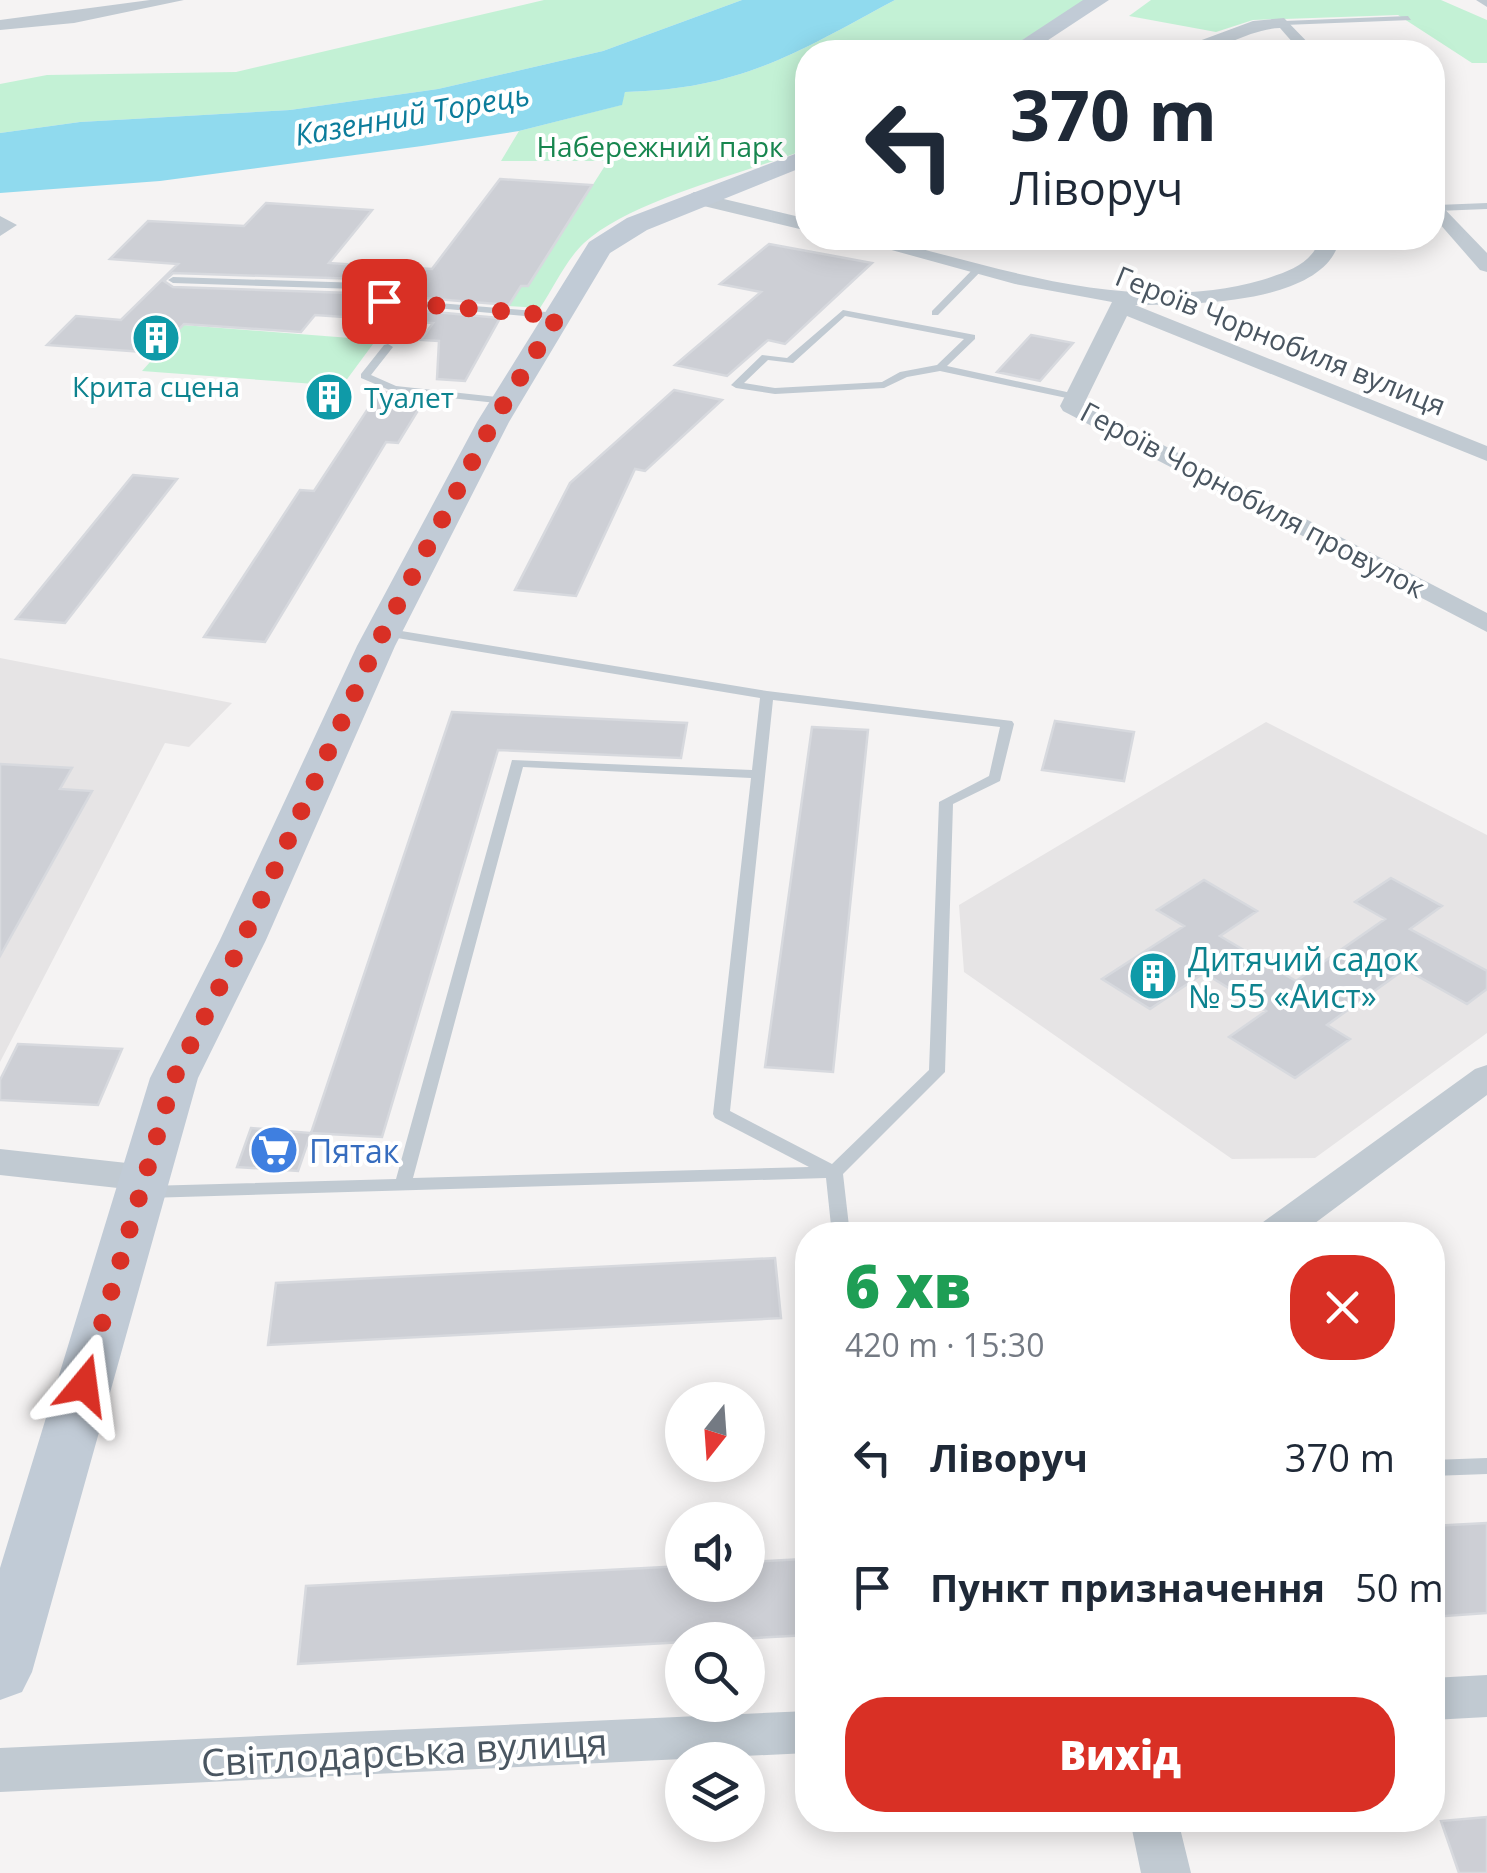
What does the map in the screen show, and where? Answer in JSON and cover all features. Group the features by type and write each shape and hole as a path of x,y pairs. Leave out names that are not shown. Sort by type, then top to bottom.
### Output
{"main road":[{"path":"1034,40 1098,0"},
{"path":"0,1672 174,1078 243,940 384,632 506,401 599,248 637,224 694,198 795,161"}],"street":[{"path":"0,25 60,20 176,0"},
{"path":"1215,40 1259,24 1284,22 1299,40"},
{"path":"694,198 795,223"},
{"path":"1445,218 1487,266"},
{"name":"Героїв Чорнобиля вулиця","path":"908,250 1126,302 1487,454"},
{"path":"1126,302 1175,301 1260,288 1312,268 1328,250"},
{"name":"Героїв Чорнобиля провулок","path":"1126,302 1071,406 1487,624"},
{"path":"1291,1222 1481,1090"},
{"path":"0,1162 143,1185"},
{"path":"1445,1698 1487,1696"},
{"name":"Світлодарська вулиця","path":"0,1770 795,1733"},
{"path":"1157,1832 1166,1873"}],"lane":[{"path":"1284,22 1408,18"},
{"path":"1445,206 1487,206"},
{"path":"920,328 980,267"},
{"path":"409,270 384,301 558,316"},
{"path":"173,280 395,287"},
{"path":"940,368 971,338 843,314 789,361 766,357 736,385 775,391 884,385 904,374 940,368 1076,397"},
{"path":"388,348 364,376 394,389 506,401"},
{"path":"143,1185 403,1184 834,1172 937,1072 946,802 995,778 1007,724 767,695 384,632"},
{"path":"767,695 721,1114 834,1172"},
{"path":"403,1184 516,764 758,774"},
{"path":"834,1172 840,1222"},
{"path":"1445,1468 1487,1466"}],"shaded area":[{"path":"0,658 232,703 189,747 165,743 0,1062"},
{"path":"1266,722 1487,835 1487,1033 1315,1158 1232,1159 964,972 959,905"}],"green space":[{"path":"544,0 742,0 603,51 438,89 290,110 80,122 0,133 0,84 47,75 236,72"},
{"name":"Набережний парк","path":"895,0 1088,0 1023,40 820,40"},
{"path":"1151,0 1441,0 1487,20 1487,63 1472,63 1445,45 1445,40 1437,40 1398,15 1253,20 1216,32 1129,16"},
{"name":"Набережний парк","path":"795,53 795,153 630,214 584,243 540,308 508,306 521,286 529,285 608,161 501,161 519,131 621,105 625,92 703,84"},
{"path":"183,325 376,340 342,386 142,371"}],"water":[{"name":"Казенний Торець","path":"742,0 895,0 820,40 795,40 795,53 736,76 703,84 625,92 622,105 519,131 160,181 0,193 0,133 80,122 290,110 438,89 603,51"}],"building":[{"path":"500,179 592,185 528,286 521,286 509,305 398,296 417,268 432,269"},
{"path":"266,203 372,210 329,263 403,268 391,280 173,273 164,281 173,287 380,294 375,301 381,307 500,318 465,381 437,379 439,341 421,340 433,323 315,315 301,332 184,324 157,353 47,345 76,316 121,320 178,264 110,259 148,221 244,226"},
{"path":"769,244 872,263 785,344 768,340 727,376 675,365 761,292 720,284"},
{"path":"1031,335 1073,343 1040,381 997,372"},
{"path":"674,390 722,400 645,471 635,469 576,596 515,590 570,483"},
{"path":"385,392 425,399 398,443 386,442 265,642 204,637 300,490 314,491 377,395"},
{"path":"133,475 177,479 65,623 16,619"},
{"path":"452,712 687,723 681,758 498,750 382,1137 311,1133"},
{"path":"1055,721 1134,732 1124,781 1042,770"},
{"path":"812,727 868,730 833,1072 765,1067"},
{"path":"0,764 72,768 60,789 92,791 0,956"},
{"name":"Дитячий садок № 55 «Аист»","path":"1391,878 1442,906 1410,929 1487,971 1487,989 1467,1004 1405,969 1327,1025 1350,1039 1295,1078 1229,1037 1266,1011 1204,973 1150,1009 1102,979 1184,926 1157,910 1204,880 1257,911 1220,936 1296,981 1385,919 1355,902"},
{"path":"18,1044 122,1049 98,1105 0,1100 0,1080"},
{"name":"Пятак","path":"251,1128 311,1133 298,1171 237,1167"},
{"path":"775,1258 781,1318 268,1345 276,1283"},
{"path":"1487,1523 1487,1613 1445,1616 1445,1525"},
{"path":"795,1559 795,1636 765,1637 765,1622 665,1622 665,1643 298,1664 306,1586 665,1567 665,1602 765,1602 765,1561"},
{"path":"1487,1817 1487,1873 1459,1873 1445,1832 1445,1821"}],"place":[{"name":"Крита сцена","path":"156,338"},
{"name":"Туалет","path":"329,397"},
{"name":"Дитячий садок № 55 «Аист»","path":"1153,976"},
{"name":"Пятак","path":"274,1150"}],"route":[{"path":"84,1385 174,1078 243,940 376,646 493,422 558,316 384,301"}]}
